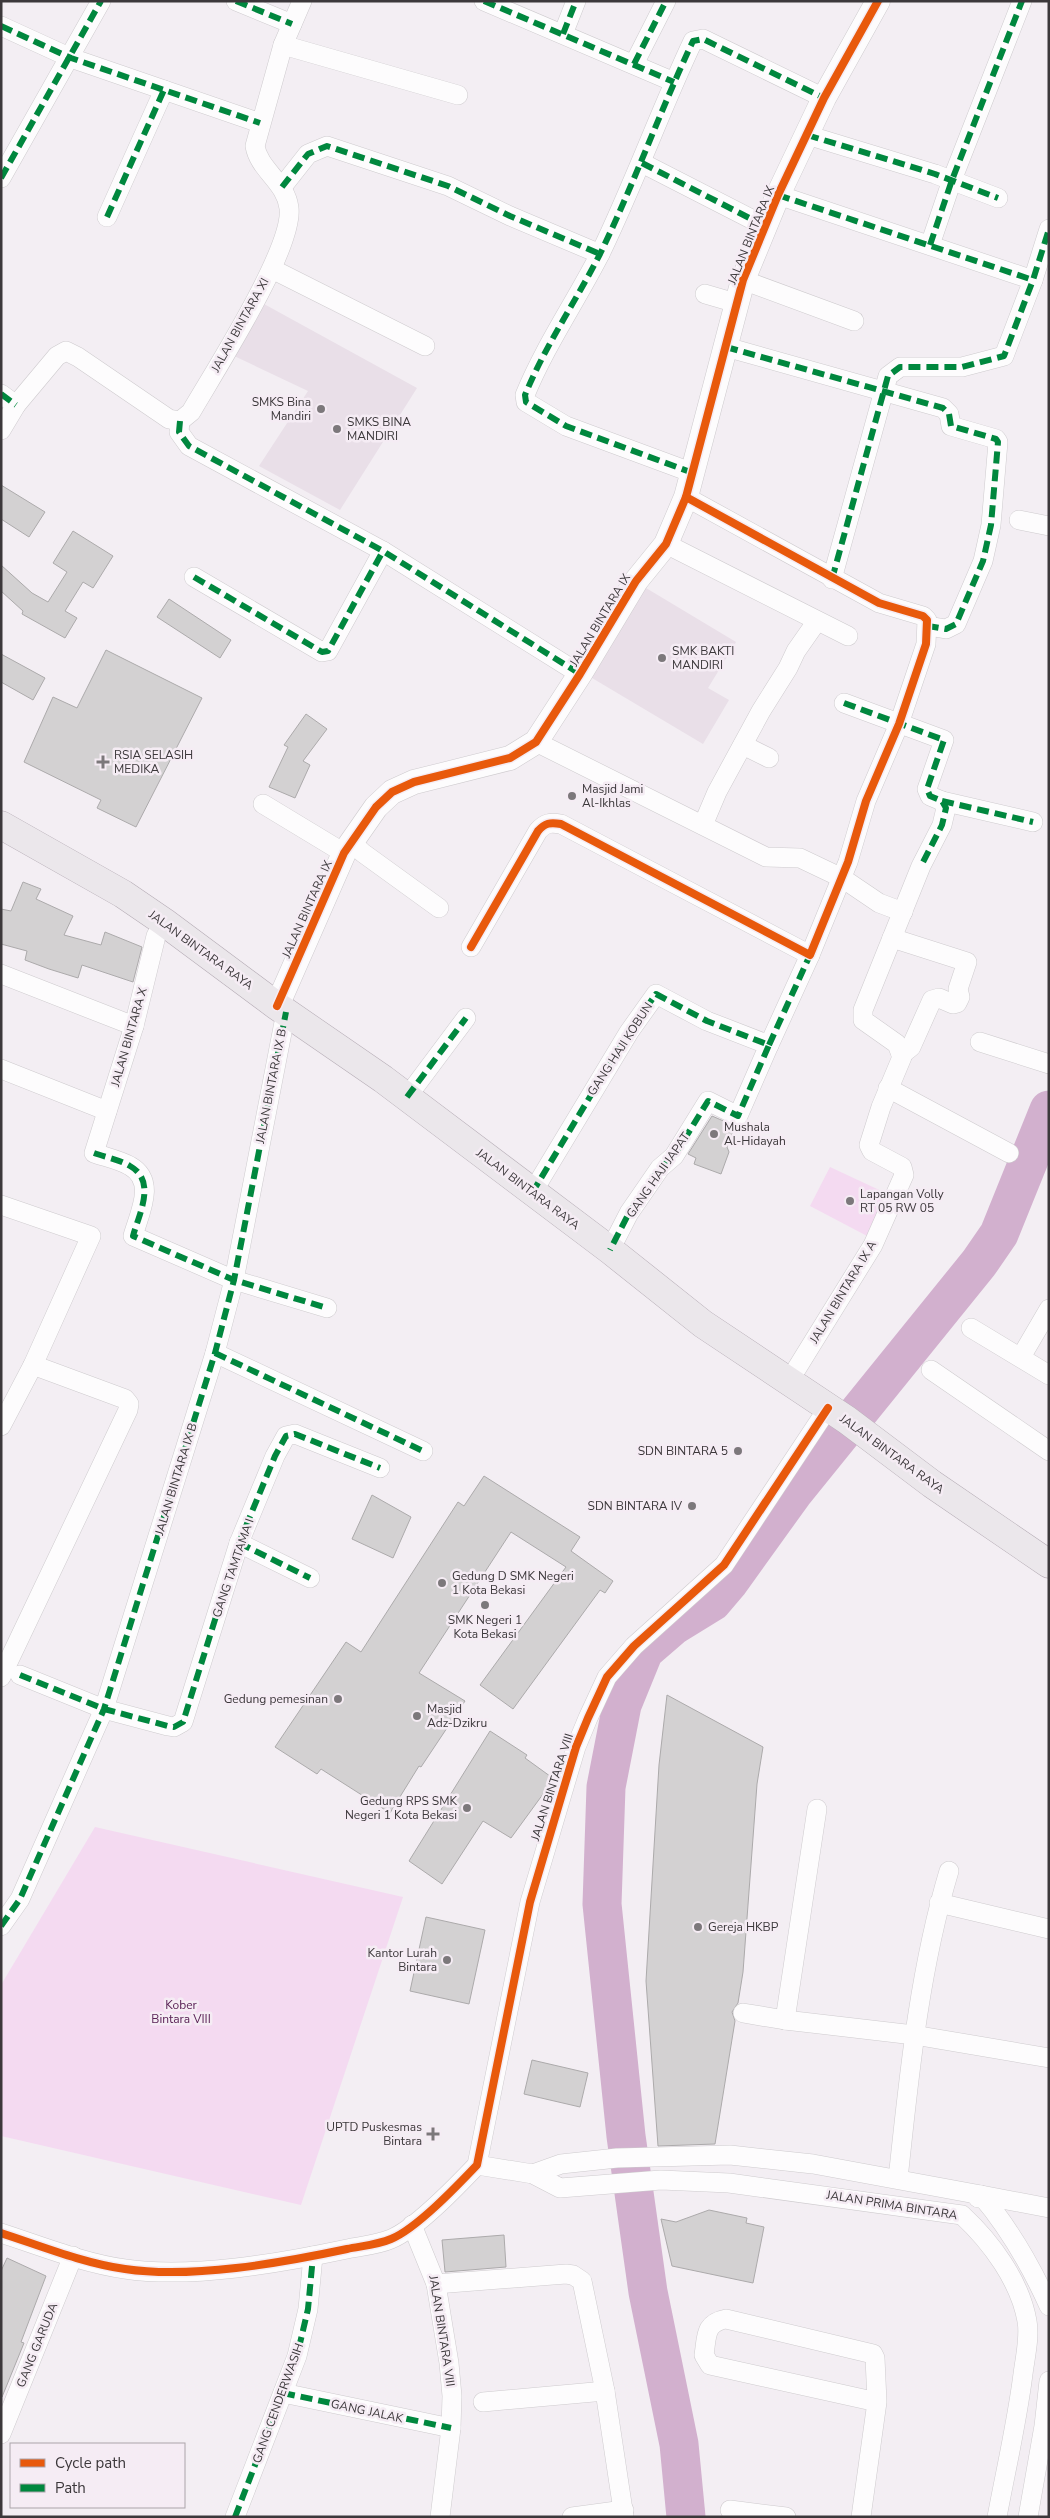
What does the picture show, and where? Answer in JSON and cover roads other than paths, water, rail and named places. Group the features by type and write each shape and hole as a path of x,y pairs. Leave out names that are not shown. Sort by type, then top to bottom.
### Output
{"main road":[{"name":"JALAN BINTARA RAYA","path":"1,824 123,894 164,922 281,1009 407,1097 610,1250 703,1324 838,1414 932,1484 1049,1564"}],"street":[{"path":"1,178 71,58 101,1"},
{"path":"236,1 292,24"},
{"name":"JALAN BINTARA XI","path":"180,421 191,412 272,269 283,244 290,220 287,198 282,187 256,153 256,136 283,45 302,1"},
{"path":"484,1 674,82"},
{"path":"563,34 576,1"},
{"path":"634,64 666,1"},
{"name":"JALAN BINTARA IX","path":"281,1009 347,847 371,813 392,792 414,782 510,758 536,742 636,581 666,544 686,497 693,473 743,280 778,195 824,98 878,1"},
{"path":"930,245 952,180 1022,1"},
{"path":"1,26 71,58 260,123"},
{"path":"693,473 566,426 526,402 525,395 600,254 642,163 674,82 693,41 703,39 824,98"},
{"path":"283,45 458,95"},
{"path":"107,217 164,90"},
{"path":"807,135 952,180 998,198"},
{"path":"282,187 308,154 328,146 448,186 510,216 600,254"},
{"path":"642,163 765,226"},
{"path":"778,195 1033,280"},
{"path":"832,579 888,376 900,367 962,368 1004,356 1033,280 1049,229"},
{"path":"272,269 426,346"},
{"path":"743,280 854,322"},
{"path":"705,294 736,303"},
{"path":"726,347 942,408 948,414 951,426 992,436 998,442 991,525 983,561 956,624 946,629 928,626"},
{"path":"1,430 9,399 57,356 66,351 78,356 169,419 180,421 179,432 189,446 383,552 580,674"},
{"path":"686,497 832,579 879,603 922,616 927,620 928,626 924,653 899,724 866,801 842,878 810,955 767,1049"},
{"path":"1018,520 1049,526"},
{"path":"666,544 848,636"},
{"path":"194,577 322,652 328,651 383,552"},
{"path":"703,825 717,792 761,711 788,668 796,651 817,621"},
{"path":"844,703 944,740 927,789 930,796 942,802 1033,822"},
{"path":"536,742 766,857 800,858 842,878 879,903 903,912"},
{"path":"743,745 769,758"},
{"path":"901,1055 897,1044 864,1020 863,1010 921,866 942,825 946,808 942,802"},
{"path":"263,804 363,854 439,908"},
{"path":"471,947 538,831 550,822 561,824 810,955"},
{"name":"JALAN BINTARA X","path":"164,922 156,936 134,1026 94,1154 131,1166 141,1175 145,1184 145,1195 133,1236 234,1280"},
{"name":"JALAN BINTARA IX A","path":"789,1381 873,1244 904,1175 902,1167 872,1151 869,1145 901,1055 911,1047 932,1000 939,998 953,1004 957,1003 960,997 958,989 967,962 892,938"},
{"path":"1,974 134,1026"},
{"name":"GANG HAJI KOBUN","path":"532,1192 629,1032 656,994 707,1021 767,1049"},
{"name":"JALAN BINTARA IX B","path":"1,1926 20,1899 104,1709 215,1353 234,1280 281,1009"},
{"path":"407,1097 466,1018"},
{"path":"980,1042 1049,1064"},
{"name":"GANG HAJI JAPAT","path":"610,1250 629,1213 660,1168 674,1156 708,1101 738,1116 767,1049"},
{"path":"1,1069 107,1111"},
{"path":"888,1088 1009,1153"},
{"path":"1,1205 91,1236 33,1365 1,1426"},
{"path":"234,1280 327,1308"},
{"path":"1022,1357 1049,1309"},
{"path":"971,1328 1049,1375"},
{"path":"215,1353 423,1451"},
{"path":"7,1671 129,1404 125,1399 33,1365"},
{"path":"931,1370 1049,1451"},
{"name":"JALAN BINTARA VIII","path":"477,2165 530,1902 573,1756 606,1678 634,1646 724,1565 838,1414"},
{"name":"GANG TAMTAMA I","path":"7,1671 104,1709 174,1727 183,1722 240,1543 275,1456 286,1436 295,1434 380,1468"},
{"path":"240,1543 310,1578"},
{"path":"785,2020 817,1809"},
{"path":"898,2179 914,2036 939,1903 948,1871"},
{"path":"939,1903 1049,1929"},
{"path":"743,2013 914,2036 1049,2058"},
{"path":"729,2183 730,2155"},
{"name":"JALAN PRIMA BINTARA","path":"533,2174 561,2164 617,2158 730,2155 813,2164 1049,2208"},
{"path":"1,2233 73,2256 125,2269 187,2272 314,2256 392,2239 455,2189 477,2165"},
{"name":"JALAN PRIMA BINTARA","path":"477,2165 533,2174 560,2188 662,2180 729,2183 962,2215 983,2234 1001,2262 1017,2290 1027,2322 1020,2401 997,2517"},
{"path":"962,2215 981,2195 1009,2232 1038,2281 1049,2306"},
{"name":"JALAN BINTARA VIII","path":"412,2225 431,2266 436,2284 449,2363 452,2396 451,2428 440,2517"},
{"name":"GANG GARUDA","path":"1,2434 73,2256"},
{"name":"GANG CENDERWASIH","path":"235,2517 283,2393 304,2332 314,2256"},
{"path":"436,2284 566,2274 578,2277 585,2286 606,2391 624,2513 572,2517"},
{"path":"1027,2322 1049,2315"},
{"path":"861,2517 877,2402 875,2358 868,2351 726,2318 713,2322 709,2327 704,2356 710,2365 877,2402"},
{"path":"1028,2517 1046,2426 1049,2381"},
{"path":"483,2402 606,2391"},
{"name":"GANG JALAK","path":"283,2393 451,2428"},
{"path":"730,2510 786,2517"}],"waterway":[{"path":"686,2517 679,2444 648,2292 626,2136 602,1904 606,1787 622,1705 644,1651 673,1626 712,1602 729,1582 793,1493 979,1263 999,1234 1049,1110"}],"place":[{"name":"SMKS Bina Mandiri","path":"321,409"},
{"name":"SMKS BINA MANDIRI","path":"337,429"},
{"name":"SMK BAKTI MANDIRI","path":"662,658"},
{"name":"RSIA SELASIH MEDIKA","path":"103,762"},
{"name":"Masjid Jami Al-Ikhlas","path":"572,796"},
{"name":"Mushala Al-Hidayah","path":"714,1134"},
{"name":"Lapangan Volly RT 05 RW 05","path":"850,1201"},
{"name":"SDN BINTARA 5","path":"738,1451"},
{"name":"SDN BINTARA IV","path":"692,1506"},
{"name":"Gedung D SMK Negeri 1 Kota Bekasi","path":"442,1583"},
{"name":"SMK Negeri 1 Kota Bekasi","path":"485,1605"},
{"name":"Gedung pemesinan","path":"338,1699"},
{"name":"Masjid Adz-Dzikru","path":"417,1716"},
{"name":"Gedung RPS SMK Negeri 1 Kota Bekasi","path":"467,1808"},
{"name":"Gereja HKBP","path":"698,1927"},
{"name":"Kantor Lurah Bintara","path":"447,1960"},
{"name":"UPTD Puskesmas Bintara","path":"433,2134"}],"park label":[{"name":"Kober Bintara VIII","path":"181,2012"}]}
